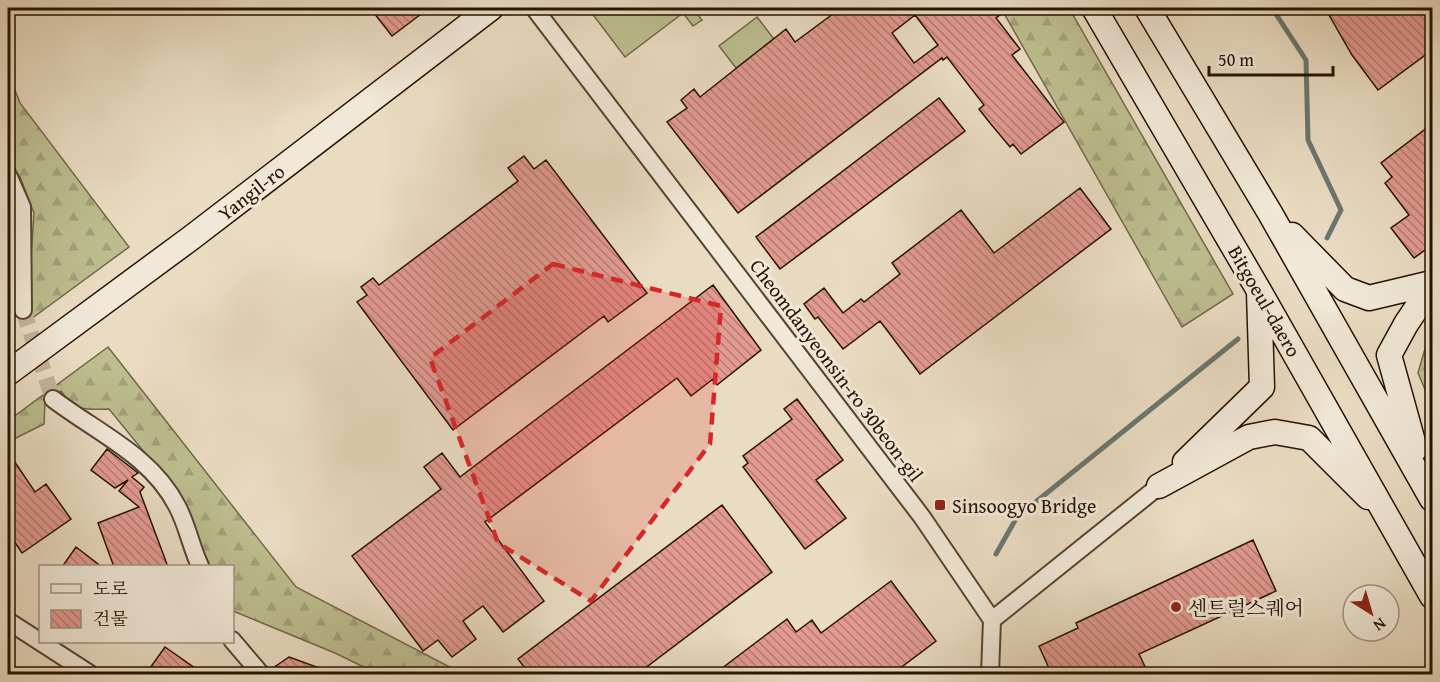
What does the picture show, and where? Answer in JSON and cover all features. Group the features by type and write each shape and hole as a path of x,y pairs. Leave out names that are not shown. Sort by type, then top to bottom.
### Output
{"main road":[{"name":"Yangil-ro","path":"8,373 190,238 491,8"},
{"name":"Bitgoeul-daero","path":"1094,8 1390,519 1432,597"},
{"path":"1147,8 1270,213 1431,496"},
{"path":"1270,213 1345,289 1369,298 1432,284"},
{"path":"1431,496 1389,355 1432,284"},
{"path":"1159,486 1262,387 1258,289"},
{"path":"1159,486 1249,437 1275,432 1309,438 1390,519"}],"street":[{"name":"Cheomdanyeonsin-ro 30beon-gil","path":"534,8 922,517 992,621"},
{"path":"8,175 22,207 23,310"},
{"path":"53,399 121,444 157,477 177,506 199,565"},
{"path":"990,675 992,621 1159,486"},
{"path":"8,621 39,641"},
{"path":"234,642 261,675"},
{"path":"41,643 90,675"}],"highlighted area":[{"path":"553,264 721,306 710,444 591,601 498,543 430,358"}],"green space":[{"path":"592,8 699,8 698,15 702,20 693,26 683,13 625,57 591,12"},
{"path":"1001,8 1069,8 1233,294 1182,327"},
{"path":"757,17 774,39 736,68 719,46"},
{"path":"8,72 20,103 129,247 31,319 28,303 34,213 20,177 8,162"},
{"path":"1432,338 1432,406 1418,373 1427,342"},
{"path":"108,347 296,587 463,674 378,674 335,653 234,611 234,565 210,565 176,491 109,409 81,408 71,403 61,391 45,402 44,424 14,439 8,431 8,421"}],"building":[{"path":"370,8 429,8 392,36"},
{"path":"841,8 1009,8 996,18 1020,49 1012,55 1064,122 1021,154 1013,144 1010,147 979,109 984,105 947,57 943,60 942,58 738,213 667,122 687,108 681,100 694,89 700,97 786,29 795,42","holes":["915,15 938,45 914,63 892,33"]},
{"path":"1325,8 1432,8 1432,50 1378,90 1352,55"},
{"path":"939,98 965,131 780,269 756,237"},
{"path":"1432,124 1432,245 1414,258 1391,228 1409,215 1385,183 1392,177 1381,163"},
{"path":"524,156 534,169 546,160 647,293 608,322 604,316 453,430 357,302 367,295 361,287 373,278 379,285 518,181 508,168"},
{"path":"1080,188 1111,229 920,374 880,321 843,349 818,317 815,319 804,304 824,288 843,313 861,299 864,302 900,274 892,263 961,210 994,253"},
{"path":"713,285 761,350 717,385 713,379 691,396 677,378 485,522 544,601 503,632 483,606 463,621 476,639 452,657 438,640 423,651 352,556 441,489 424,467 442,453 460,477"},
{"path":"797,399 843,460 816,480 846,518 805,549 743,467 748,463 743,456 792,419 784,409"},
{"path":"107,449 138,473 132,477 144,487 140,492 167,565 113,565 98,523 139,507 119,491 128,480 115,488 91,470"},
{"path":"8,452 35,492 46,484 71,519 22,553 8,532"},
{"path":"722,505 772,572 636,675 530,675 518,659"},
{"name":"센트럴스퀘어","path":"1253,540 1276,591 1139,654 1149,675 1052,675 1039,646 1078,628 1076,623"},
{"path":"76,547 99,565 63,565"},
{"path":"891,581 936,641 891,675 713,675 787,619 796,632 812,620 821,633"},
{"path":"165,647 205,675 145,675"},
{"path":"289,657 333,673 333,675 271,675 270,670"}],"waterway":[{"path":"1272,8 1306,60 1308,140 1341,210 1327,238"},
{"path":"996,554 1017,517 1238,339"}],"tunnel":[{"path":"23,310 53,399"}],"place":[{"name":"Sinsoogyo Bridge","path":"940,505"},
{"name":"센트럴스퀘어","path":"1176,607"}]}
